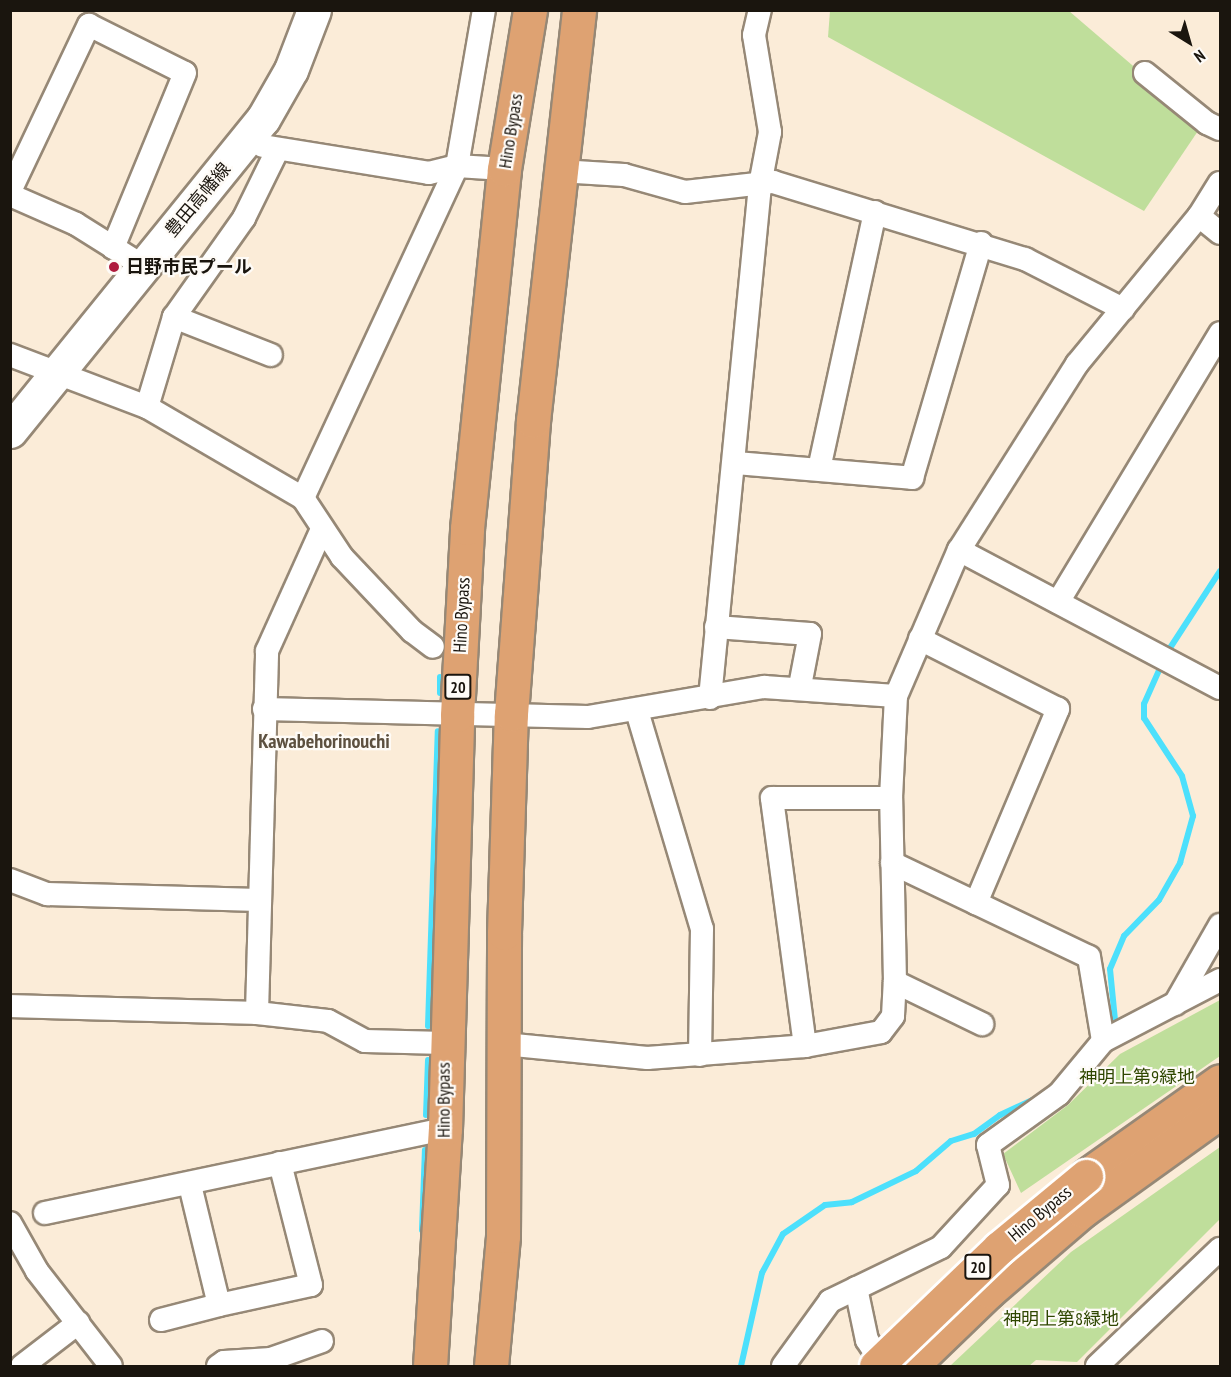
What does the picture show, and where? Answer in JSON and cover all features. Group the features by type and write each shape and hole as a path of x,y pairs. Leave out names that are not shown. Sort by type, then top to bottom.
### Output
{"highway":[{"name":"Hino Bypass","path":"430,1366 445,1129 445,1043 457,715 467,528 504,169 530,10"},
{"path":"491,1366 503,1236 504,1044 511,714 533,421 579,10"},
{"name":"Hino Bypass","path":"911,1366 1002,1280 1094,1186 1221,1081"},
{"name":"Hino Bypass","path":"876,1366 999,1248 1094,1186 1221,1112"}],"main road":[{"name":"豊田高幡線","path":"10,430 143,266 262,146 278,96 314,10"}],"street":[{"path":"303,498 457,166 484,10"},
{"path":"710,698 735,463 760,185 770,132 754,34 760,10"},
{"path":"113,248 185,73 89,25 10,193 76,224 113,248 143,266"},
{"path":"1145,73 1207,123 1221,129"},
{"path":"147,407 174,316 244,218 262,146 429,173 457,166 504,169"},
{"path":"560,171 624,175 685,192 773,182 981,243 1025,259 1123,309"},
{"path":"504,1044 647,1058 805,1046 881,1032 893,1016 895,982 891,798 896,696 959,550 1077,364 1199,216 1221,183"},
{"path":"819,469 875,212"},
{"path":"1199,216 1221,233"},
{"path":"735,463 912,478 981,243"},
{"path":"174,316 271,355"},
{"path":"1058,602 1221,333"},
{"path":"10,355 147,407 303,498 322,529 397,615 432,647"},
{"path":"257,1013 267,651 322,529"},
{"path":"959,550 1220,685"},
{"path":"716,627 810,634 800,686"},
{"path":"920,639 1058,710 976,903"},
{"path":"264,710 588,717 637,711 764,687 800,686 896,696"},
{"path":"637,711 702,929 700,1055"},
{"path":"805,1046 772,798 891,798"},
{"path":"892,863 1089,957 1103,1041"},
{"path":"10,880 47,894 259,900"},
{"path":"1175,1004 1221,925"},
{"path":"783,1366 830,1301 941,1247 998,1185 988,1145 1059,1094 1103,1041 1221,980"},
{"path":"895,982 982,1024"},
{"path":"10,1006 257,1013 328,1021 365,1041 445,1043"},
{"path":"45,1213 190,1185 445,1129"},
{"path":"161,1320 311,1285 280,1164"},
{"path":"190,1185 219,1305"},
{"path":"14,1237 37,1271 111,1366"},
{"path":"1097,1366 1221,1248"},
{"path":"856,1288 867,1340 884,1366"},
{"path":"22,1366 78,1323"},
{"path":"218,1366 224,1362 271,1359 322,1341"}],"green space":[{"path":"830,11 1069,11 1202,125 1144,211 828,37"},
{"name":"神明上第9緑地","path":"1220,1000 1220,1056 1021,1193 1003,1154 1068,1105 1120,1054"},
{"name":"神明上第8緑地","path":"1220,1147 1220,1219 1077,1362 1036,1360 1029,1366 950,1366 1071,1252"}],"waterway":[{"path":"1170,648 1220,571"},
{"path":"1115,1020 1110,969 1124,936 1159,900 1180,863 1193,816 1182,776 1144,718 1144,704 1159,671"},
{"path":"440,677 440,693"},
{"path":"428,1026 438,731"},
{"path":"426,1115 428,1060"},
{"path":"741,1366 762,1273 783,1234 825,1205 852,1202 916,1171 951,1141 974,1134 1000,1115 1036,1098"},
{"path":"422,1230 425,1150"}],"place":[{"name":"日野市民プール","path":"114,267"}],"district":[{"name":"Kawabehorinouchi","path":"324,741"}]}
